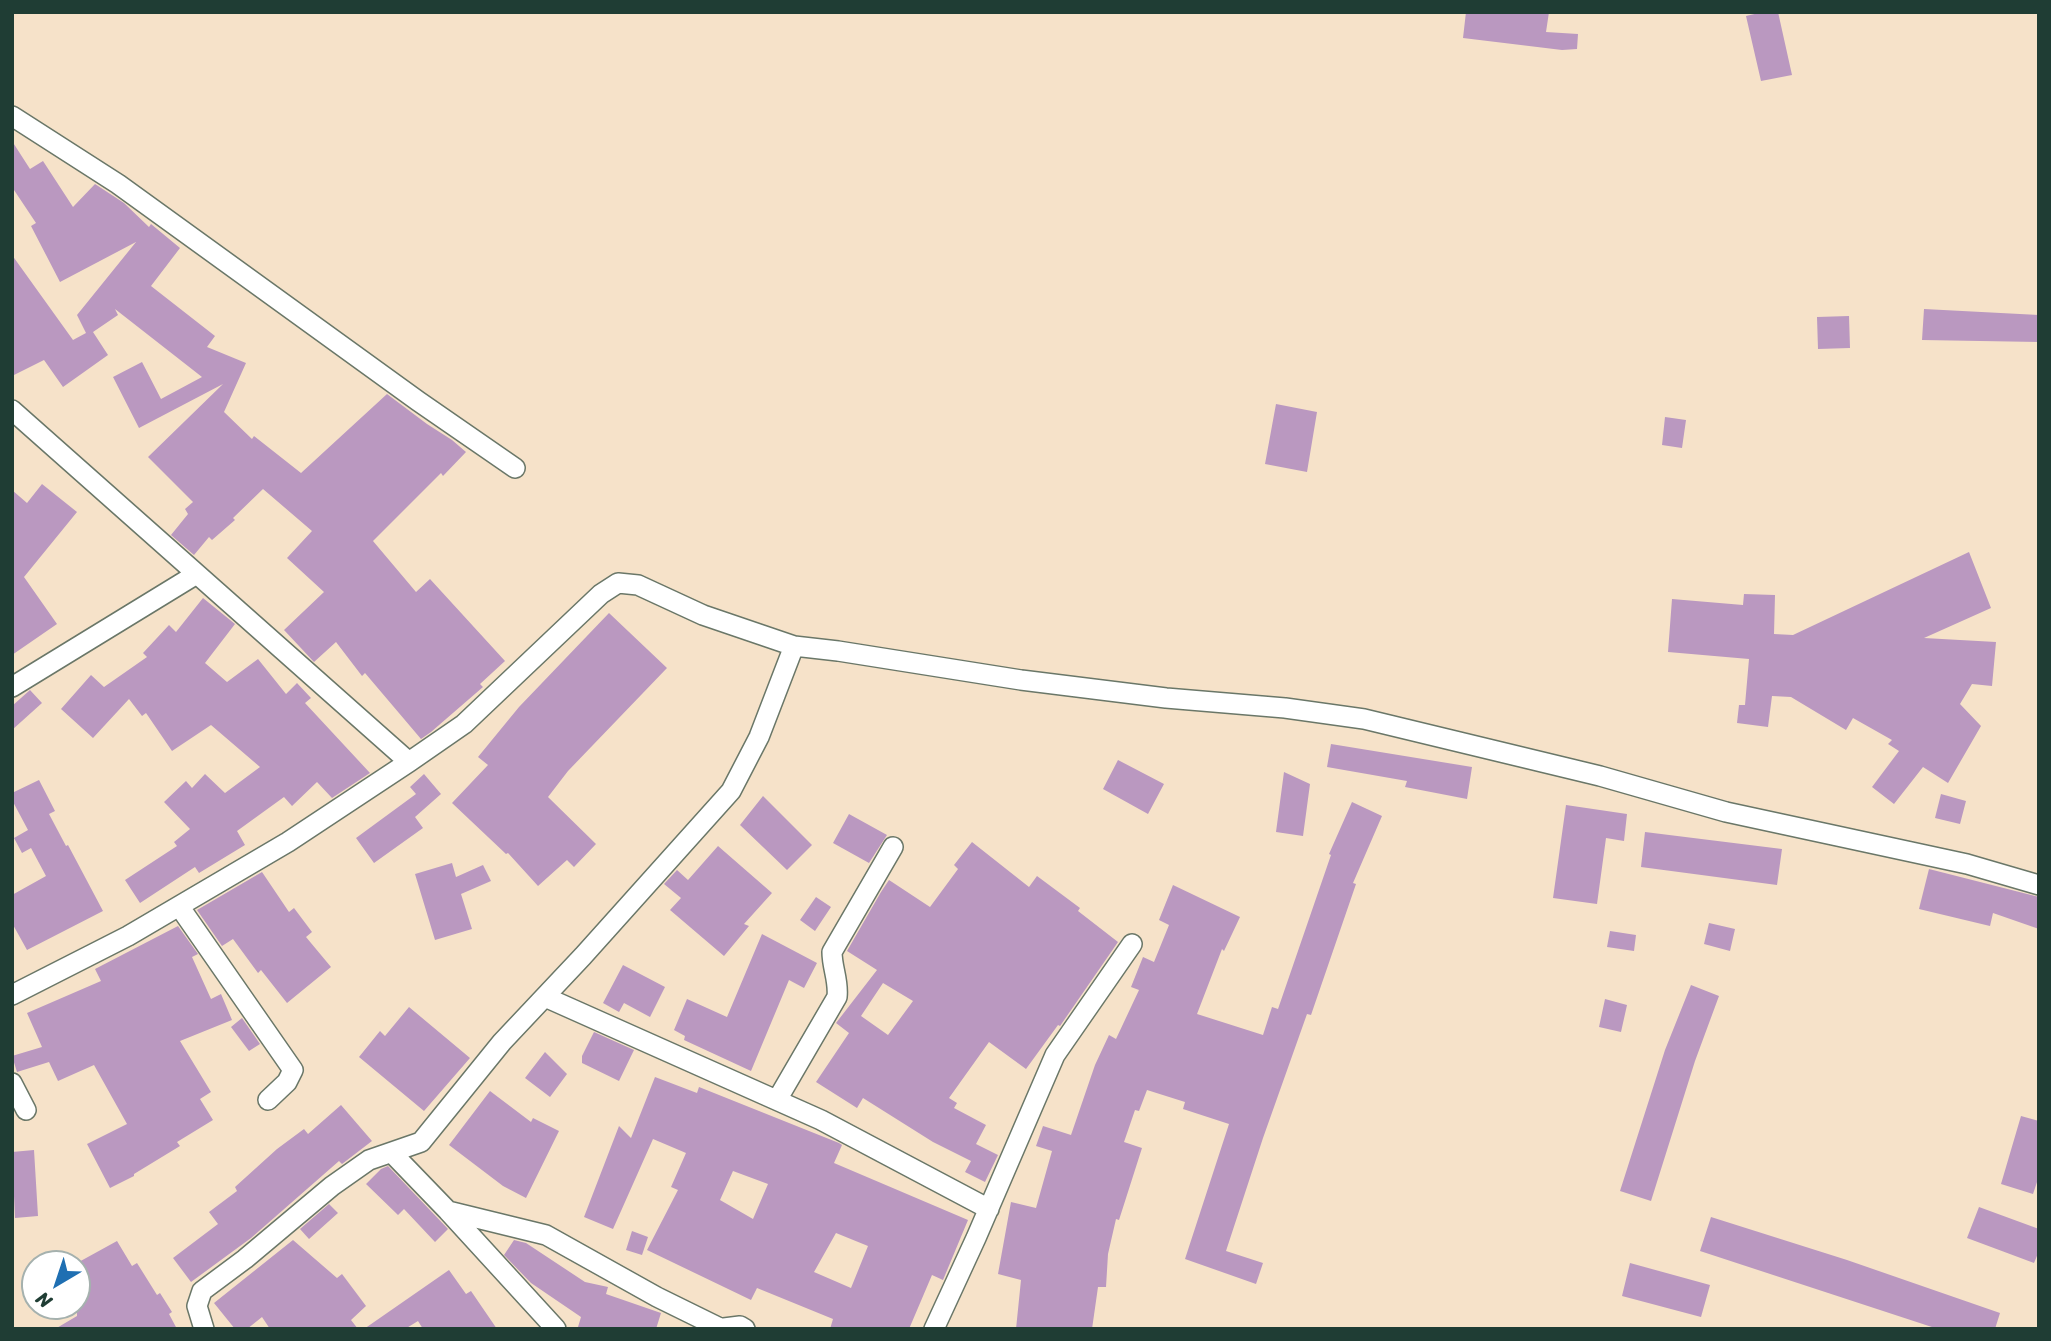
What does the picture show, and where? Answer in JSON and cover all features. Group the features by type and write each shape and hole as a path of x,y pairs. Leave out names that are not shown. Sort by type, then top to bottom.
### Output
{"street":[{"path":"12,116 118,184 514,468"},
{"path":"12,410 408,762"},
{"path":"12,687 195,575"},
{"path":"12,995 128,936 288,842 464,724 601,594 618,583 638,584 703,615 794,646 1153,697 1285,708 1364,719 1588,773 1726,812 1954,861 2039,885"},
{"path":"204,1329 197,1306 202,1291 245,1259 332,1186 369,1160 421,1142 502,1042 731,790 759,737 794,646"},
{"path":"777,1100 837,997 839,985 832,967 832,952 893,847"},
{"path":"179,906 293,1070 287,1082 268,1100"},
{"path":"934,1329 1055,1055 1132,944"},
{"path":"545,997 821,1120 989,1209"},
{"path":"12,1083 26,1110"},
{"path":"392,1153 448,1210 556,1329"},
{"path":"448,1210 546,1235 717,1328 740,1326 745,1329"}],"building":[{"path":"1466,12 1549,12 1546,32 1578,34 1577,49 1562,50 1463,38"},
{"path":"1778,12 1792,75 1761,81 1746,16"},
{"path":"12,141 30,169 43,161 73,207 95,184 124,203 149,227 151,224 180,248 151,286 215,336 207,347 246,363 224,412 252,439 254,436 301,473 387,394 466,452 443,476 441,473 373,541 416,592 430,579 505,661 480,684 483,687 421,739 365,673 362,676 336,642 314,662 284,630 324,592 287,558 312,531 263,489 233,518 235,520 212,540 209,537 194,555 171,535 188,514 185,509 193,502 148,457 223,384 139,428 113,377 142,362 161,399 202,377 115,309 118,315 93,332 108,355 63,387 44,360 12,376 12,255 73,340 86,333 77,315 136,242 60,282 31,226 36,223 12,187"},
{"path":"1924,309 2039,315 2039,342 1922,340"},
{"path":"1849,316 1850,348 1818,349 1817,317"},
{"path":"1276,404 1317,412 1307,472 1265,464"},
{"path":"1665,417 1686,420 1682,448 1662,445"},
{"path":"42,484 77,512 24,577 57,624 12,655 12,490 27,503"},
{"path":"1969,552 1991,608 1924,638 1996,642 1992,686 1972,684 1960,704 1981,726 1948,783 1923,767 1894,804 1872,787 1899,751 1888,744 1892,740 1853,718 1846,730 1791,697 1772,696 1768,727 1737,723 1739,705 1745,705 1749,659 1668,652 1672,599 1743,605 1744,594 1775,595 1774,634 1793,635"},
{"path":"203,598 235,624 205,663 227,682 258,659 286,694 297,683 311,698 305,703 370,773 332,798 317,782 292,806 284,797 237,831 245,845 199,873 195,867 140,903 125,880 177,846 174,842 190,829 164,802 186,781 192,788 205,774 225,793 260,767 211,725 172,751 146,713 142,716 129,699 93,738 61,709 91,675 104,687 147,657 143,653 169,625 176,632"},
{"path":"609,613 667,668 568,771 548,797 596,844 574,867 567,860 538,886 508,853 452,803 488,765 478,757 519,707"},
{"path":"30,690 42,703 12,730 12,706"},
{"path":"1331,744 1472,767 1467,799 1405,787 1407,781 1327,767"},
{"path":"1118,760 1164,784 1148,814 1103,789"},
{"path":"1284,772 1310,784 1303,836 1276,832"},
{"path":"424,774 441,794 415,817 423,828 374,863 356,838 416,794 410,787"},
{"path":"39,780 55,811 49,814 103,911 27,950 12,923 12,895 46,876 31,848 22,853 14,838 28,830 12,800 12,793"},
{"path":"1941,794 1966,801 1960,824 1935,818"},
{"path":"763,796 812,845 787,870 740,825"},
{"path":"1352,802 1382,816 1353,883 1356,884 1311,1015 1307,1014 1226,1251 1263,1263 1256,1284 1185,1259 1229,1124 1183,1109 1185,1102 1147,1090 1139,1111 1135,1110 1124,1142 1142,1148 1119,1220 1116,1219 1108,1254 1106,1287 1098,1287 1092,1329 1016,1329 1021,1280 998,1274 1011,1202 1036,1208 1052,1151 1036,1146 1043,1126 1071,1135 1095,1065 1109,1035 1116,1039 1139,990 1131,987 1143,957 1154,962 1169,925 1159,920 1173,885 1240,917 1224,951 1222,949 1197,1014 1263,1035 1272,1007 1278,1009 1331,855 1329,854"},
{"path":"1566,805 1627,814 1624,841 1606,838 1597,904 1553,898"},
{"path":"849,814 887,835 869,863 833,843"},
{"path":"1645,832 1782,849 1777,885 1641,867"},
{"path":"972,842 1029,887 1037,876 1080,908 1078,911 1118,942 1060,1026 1058,1025 1026,1069 989,1042 949,1098 957,1103 954,1108 986,1125 976,1144 998,1155 985,1182 965,1172 971,1161 933,1142 863,1098 857,1108 816,1082 849,1033 836,1023 877,970 847,951 881,892 889,880 930,907 958,869 954,865","holes":["883,983 913,1001 888,1035 861,1016"]},
{"path":"718,846 772,893 744,924 749,926 724,956 670,910 681,898 664,884 677,870 688,880"},
{"path":"452,863 456,877 483,865 491,881 461,894 472,929 435,940 415,874"},
{"path":"1929,869 2039,897 2039,929 1993,913 1990,926 1919,909"},
{"path":"262,872 289,912 294,908 312,932 306,937 331,967 287,1003 261,970 258,973 233,939 222,946 197,910"},
{"path":"816,897 831,907 815,931 800,920"},
{"path":"1709,923 1735,929 1730,951 1704,944"},
{"path":"178,926 198,954 192,957 211,999 221,994 232,1020 180,1041 211,1092 200,1099 213,1120 177,1142 180,1146 110,1188 87,1144 127,1124 94,1065 58,1081 49,1062 17,1072 12,1056 42,1047 27,1013 101,981 95,969"},
{"path":"1610,931 1636,935 1634,951 1607,947"},
{"path":"762,934 817,963 804,988 789,980 751,1071 684,1040 685,1036 674,1030 687,999 727,1017"},
{"path":"623,965 665,987 650,1017 624,1003 619,1012 603,1003"},
{"path":"1691,985 1719,996 1695,1061 1651,1201 1620,1191 1665,1050"},
{"path":"1605,999 1627,1005 1621,1032 1599,1027"},
{"path":"409,1007 470,1058 424,1111 359,1057 380,1031 385,1036"},
{"path":"242,1018 260,1044 249,1051 231,1027"},
{"path":"594,1032 634,1050 619,1081 582,1063 582,1056"},
{"path":"545,1052 567,1074 550,1097 525,1078"},
{"path":"655,1077 697,1093 699,1087 839,1143 842,1145 834,1163 968,1220 943,1280 932,1275 909,1329 830,1329 833,1319 757,1288 751,1300 647,1250 678,1190 671,1187 686,1153 653,1139 613,1229 584,1217 619,1126 631,1138","holes":["733,1171 768,1184 753,1219 720,1200","836,1233 868,1246 851,1288 814,1272"]},
{"path":"490,1091 531,1122 533,1118 559,1131 526,1198 503,1186 449,1145"},
{"path":"341,1105 372,1141 342,1164 339,1161 251,1238 191,1282 173,1258 218,1224 209,1212 237,1191 235,1187 277,1149 304,1129 308,1134"},
{"path":"2021,1116 2039,1121 2039,1176 2033,1194 2001,1184"},
{"path":"34,1150 38,1216 15,1218 12,1152"},
{"path":"388,1166 448,1229 435,1242 404,1209 398,1215 366,1184 381,1169"},
{"path":"329,1204 338,1213 309,1239 300,1229"},
{"path":"1979,1207 2039,1229 2039,1251 2034,1263 1967,1238"},
{"path":"1711,1217 2000,1313 1995,1329 1938,1329 1700,1251"},
{"path":"632,1231 648,1237 642,1255 626,1250"},
{"path":"293,1240 337,1278 342,1274 366,1306 351,1320 358,1329 270,1329 262,1317 247,1329 235,1329 214,1303"},
{"path":"514,1240 526,1243 585,1282 608,1287 606,1294 661,1313 656,1329 578,1327 581,1317 531,1283 504,1255"},
{"path":"117,1241 132,1266 137,1263 157,1295 160,1293 172,1312 169,1314 177,1329 55,1329 70,1320 91,1320 91,1255"},
{"path":"1630,1263 1710,1285 1701,1317 1622,1296"},
{"path":"449,1270 466,1294 471,1291 497,1329 423,1329 418,1321 405,1329 364,1329"}]}
